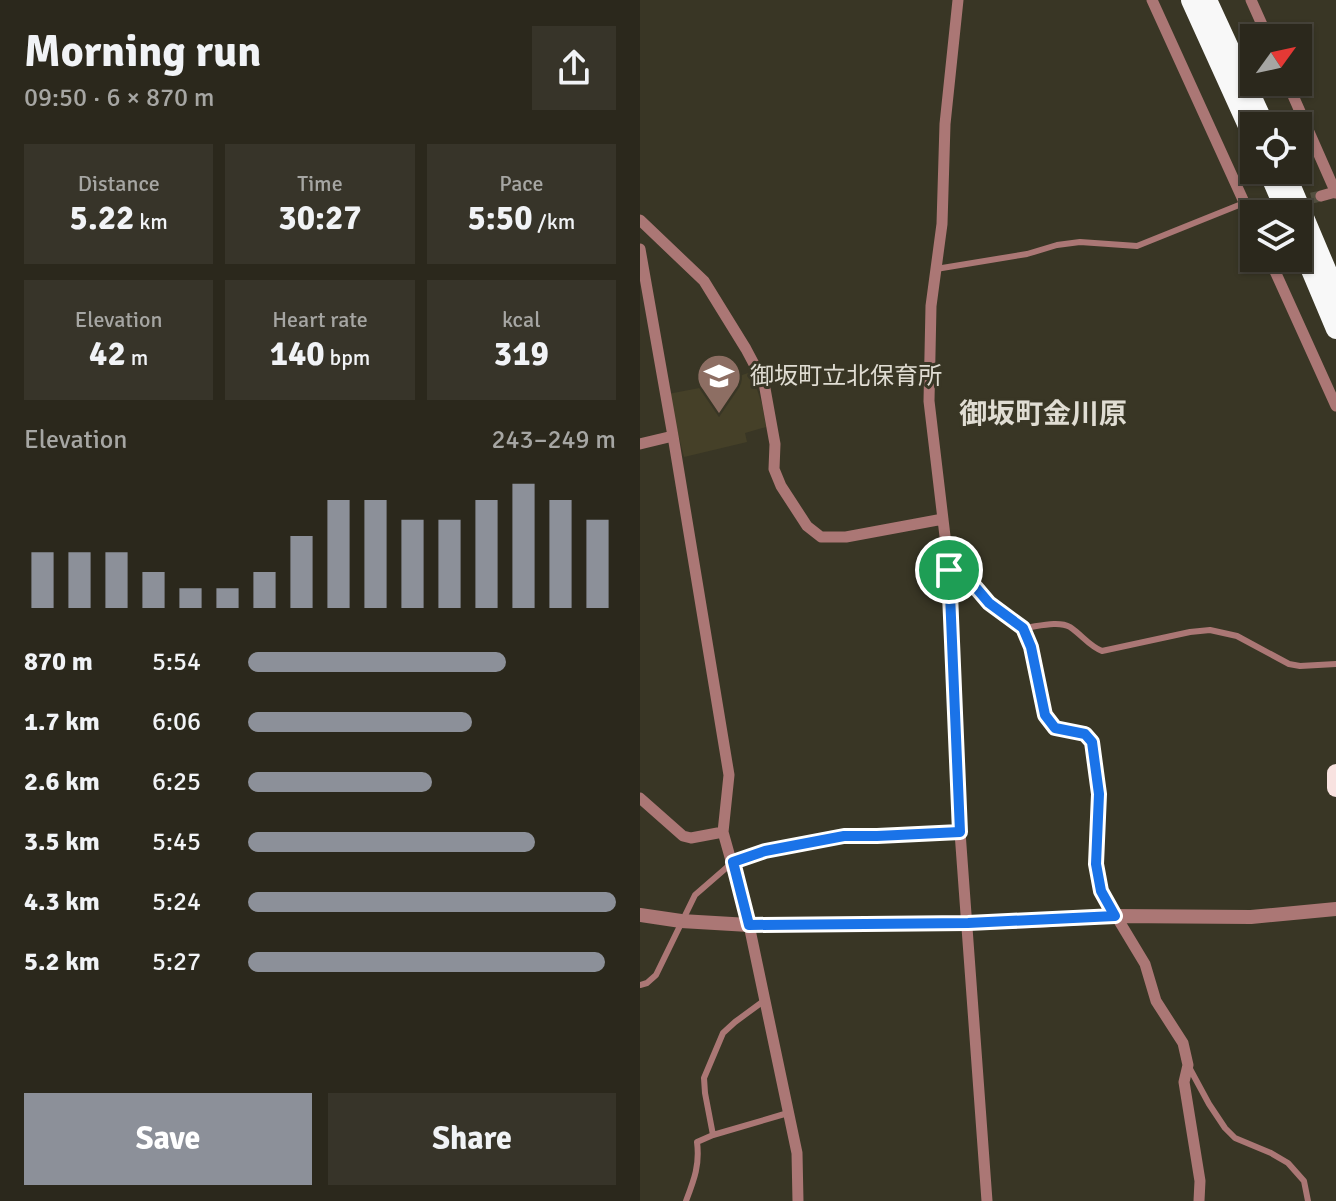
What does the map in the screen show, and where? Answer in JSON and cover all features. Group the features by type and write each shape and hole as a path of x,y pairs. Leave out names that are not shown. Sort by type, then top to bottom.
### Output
{"highway":[{"path":"1191,0 1242,112"},
{"path":"1207,0 1259,112"},
{"path":"1290,184 1336,293"},
{"path":"1312,272 1336,329"},
{"path":"1336,773 1336,788"}],"street":[{"path":"958,0 945,124 942,224 931,306 929,401 949,570 960,832 987,1201"},
{"path":"1152,0 1243,200"},
{"path":"1251,0 1262,24"},
{"path":"1293,96 1336,192 1321,196"},
{"path":"640,220 704,281 746,349 764,383 775,444 774,469 781,486 807,526 821,537 846,537 943,519"},
{"path":"640,249 729,775 723,832 749,925 797,1153 798,1201"},
{"path":"1275,272 1336,406"},
{"path":"640,444 673,436"},
{"path":"949,570 972,583 989,603 1023,628 1031,647 1045,715 1055,728 1085,734 1092,742 1099,794 1096,864 1101,891 1145,964 1156,1001 1183,1043 1188,1065 1184,1082 1200,1181 1199,1201"},
{"path":"640,798 683,836 691,838 723,832"},
{"path":"640,915 749,925 968,923 1115,916 1251,917 1336,909"}],"lane":[{"path":"936,269 1080,242 1137,246 1240,216"},
{"path":"1023,628 1061,624 1093,648 1102,651 1210,630 1237,636 1289,664 1336,664"},
{"path":"640,985 656,975 695,895 733,862 765,851 844,836 960,832"},
{"path":"713,1135 704,1078 723,1033 765,1000"},
{"path":"1188,1065 1225,1128 1235,1138 1288,1163 1304,1181 1308,1201"},
{"path":"686,1201 697,1172 697,1142 788,1113"}],"shaded area":[{"name":"御坂町立北保育所","path":"751,372 766,427 745,433 747,442 684,457 668,394 710,386"}],"tunnel":[{"path":"1303,200 1321,196"}],"place":[{"name":"御坂町立北保育所","path":"719,415"}],"district":[{"name":"御坂町金川原","path":"1043,413"}],"route":[{"path":"949,570 972,583 989,603 1023,628 1031,647 1045,715 1055,728 1085,734 1092,742 1099,794 1096,864 1101,891 1115,916 968,923 749,925 733,862 765,851 844,836 960,832 949,570"}]}
